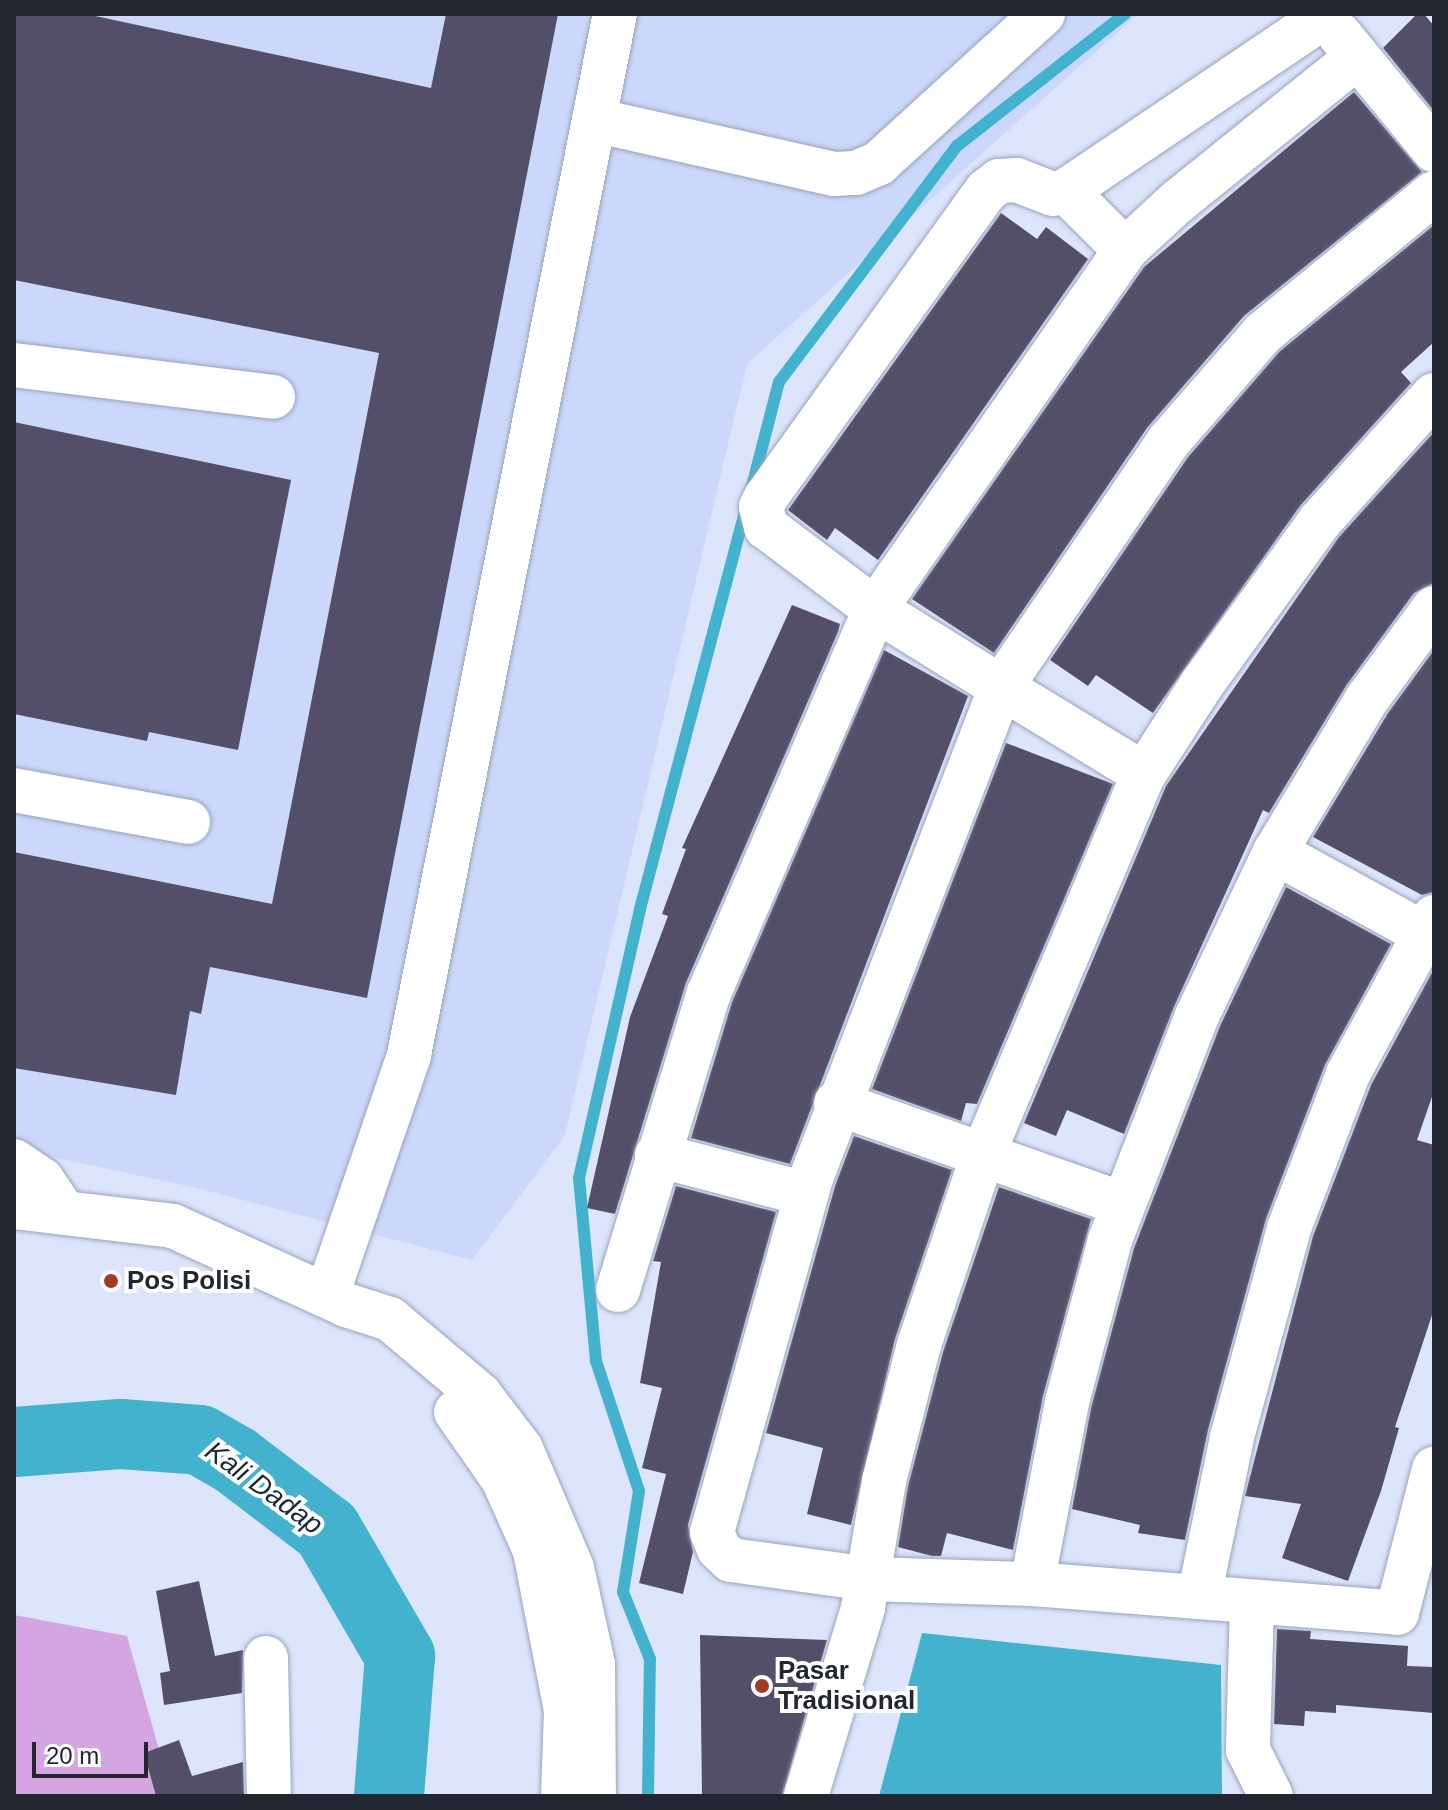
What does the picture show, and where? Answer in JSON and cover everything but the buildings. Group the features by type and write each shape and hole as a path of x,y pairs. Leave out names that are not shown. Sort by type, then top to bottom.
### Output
{"street":[{"path":"337,1300 409,1055 615,14"},
{"path":"594,120 834,174 856,173 879,163 1043,14"},
{"path":"1144,774 875,609 766,527 761,507 986,191 999,181 1017,180 1053,194 1066,191 1327,15 1356,58 1434,150"},
{"path":"618,1290 709,993 875,609 1125,250 1177,202 1356,58"},
{"path":"1066,191 1125,250"},
{"path":"1434,193 1263,333 1168,442 1001,687 836,1103 806,1194 712,1532 719,1549 731,1560 869,1579 1032,1584 1415,1615 1434,1469"},
{"path":"14,365 273,397"},
{"path":"806,1796 869,1579 884,1481 919,1345 984,1152 1144,774 1202,684 1320,521 1434,395"},
{"path":"1032,1584 1067,1402 1123,1204 1197,1016 1275,852 1367,699 1434,608"},
{"path":"14,790 188,822"},
{"path":"1199,1597 1232,1437 1289,1228 1348,1074 1431,930 1275,852"},
{"path":"836,1103 984,1152 1123,1204"},
{"path":"657,1155 806,1194"},
{"path":"14,1161 42,1180 62,1210"},
{"path":"14,1207 62,1210 173,1226 337,1300 390,1319 433,1350 480,1395 521,1449 550,1507 585,1617 597,1705 594,1796"},
{"path":"337,1300 426,1377 472,1430 503,1479 535,1551 551,1625 566,1710 563,1796"},
{"path":"1252,1603 1248,1750 1271,1796"},
{"path":"266,1658 269,1796"}],"shaded area":[{"path":"14,14 1138,14 747,364 565,1135 472,1260 197,1188 14,1149"},
{"path":"14,1615 127,1636 172,1796 14,1796"}],"water":[{"path":"922,1633 1221,1665 1222,1796 879,1796"}],"waterway":[{"path":"751,490 779,382 957,146 1125,14"},
{"path":"648,1796 650,1659 623,1592 639,1491 596,1361 579,1178 640,909 746,507"},
{"name":"Kali Dadap","path":"14,1442 121,1434 200,1440 235,1460 327,1530 400,1656 389,1796"}],"place":[{"name":"Pos Polisi","path":"111,1281"},
{"name":"Pasar Tradisional","path":"762,1686"}]}
